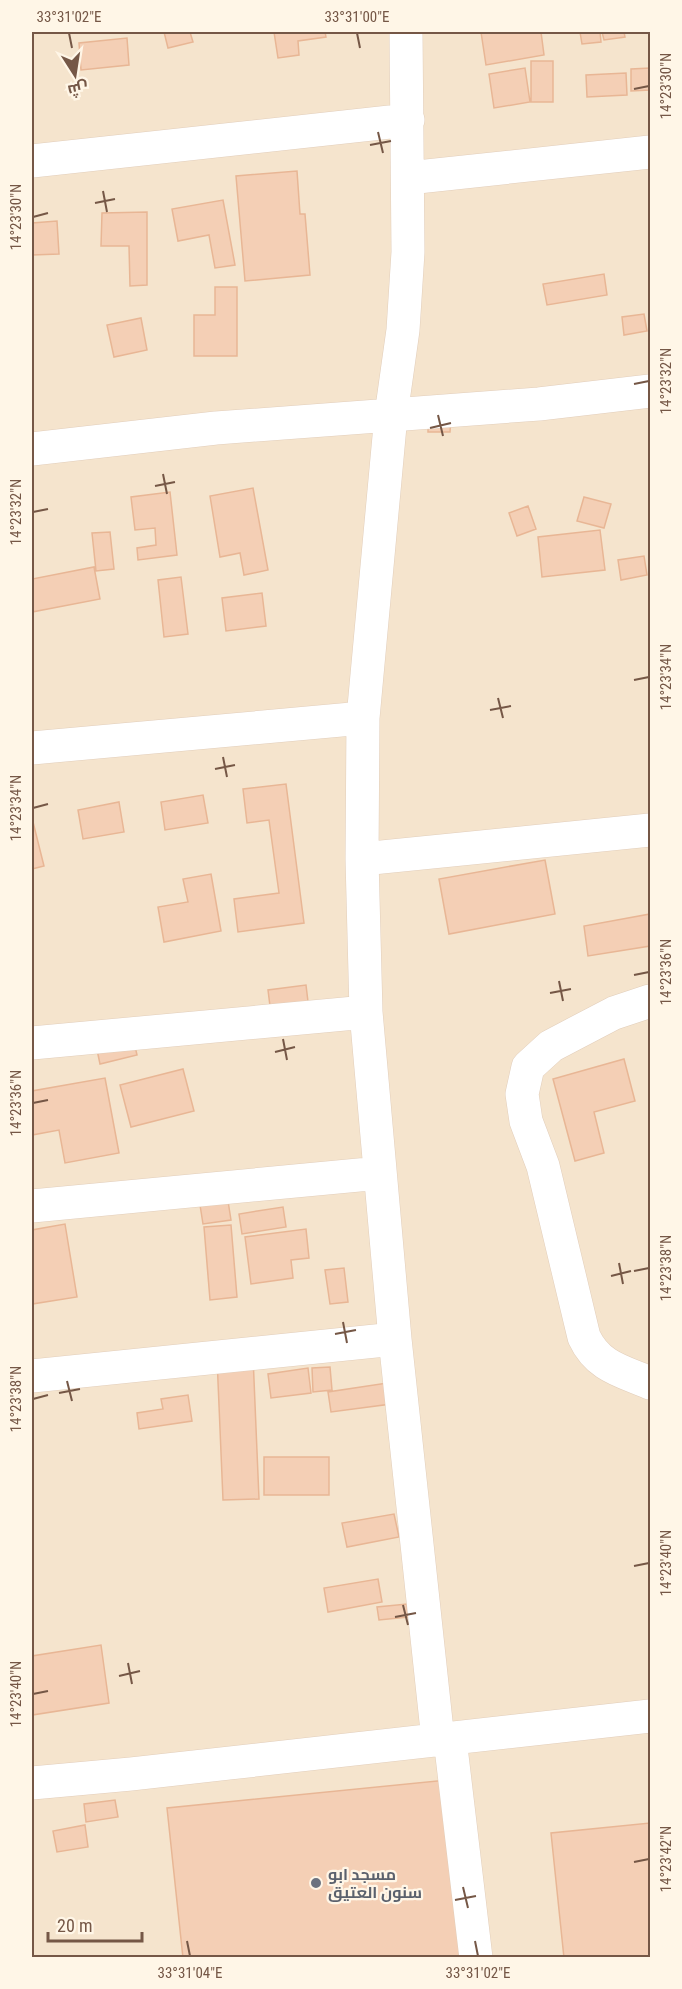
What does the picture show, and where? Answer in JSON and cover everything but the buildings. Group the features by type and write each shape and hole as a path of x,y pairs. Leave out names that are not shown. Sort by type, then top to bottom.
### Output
{"street":[{"path":"406,32 408,177 403,330 392,415 363,718 362,859 366,1012 394,1339 444,1739 476,1958"},
{"path":"32,161 408,120"},
{"path":"408,177 651,152"},
{"path":"32,449 216,428 539,404 651,391"},
{"path":"32,748 363,718"},
{"path":"362,859 651,830"},
{"path":"651,1001 614,1013 551,1046 528,1067 522,1094 526,1121 543,1166 584,1337 592,1354 604,1363 651,1383"},
{"path":"32,1042 366,1012"},
{"path":"32,1206 380,1173"},
{"path":"32,1376 394,1339"},
{"path":"32,1783 651,1716"}],"shaded area":[{"path":"32,32 650,32 650,1957 32,1957"}],"place":[{"name":"مسجد ابو سنون العتيق","path":"316,1883"}]}
